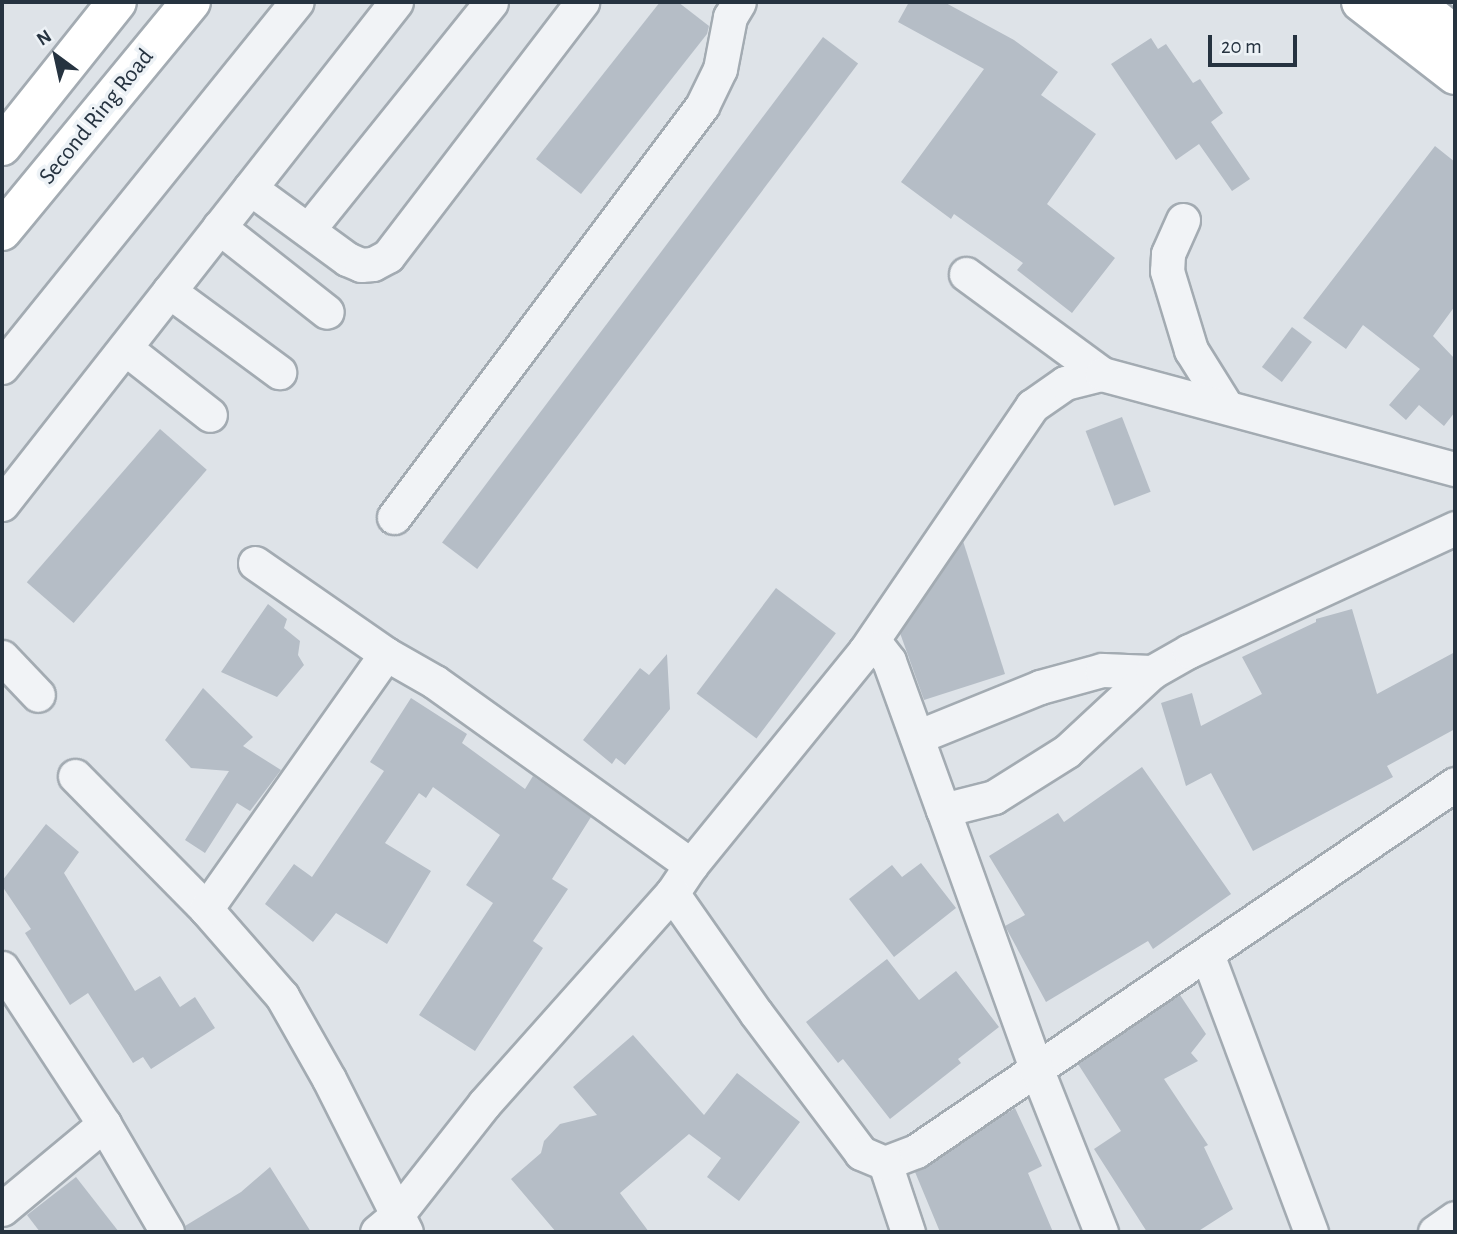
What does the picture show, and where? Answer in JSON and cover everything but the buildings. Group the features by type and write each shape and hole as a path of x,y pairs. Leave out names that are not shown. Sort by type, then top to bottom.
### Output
{"main road":[{"path":"2,146 117,2"},
{"name":"Second Ring Road","path":"2,231 191,2"},
{"path":"1361,2 1455,75"},
{"path":"1413,2 1455,35"}],"street":[{"path":"2,367 296,2"},
{"path":"2,504 396,2"},
{"path":"308,230 491,2"},
{"path":"250,188 347,259 361,265 373,264 388,256 582,2"},
{"path":"394,517 702,106 719,69 730,17 739,2"},
{"path":"1184,220 1168,254 1167,271 1191,350 1226,406"},
{"path":"219,227 327,312"},
{"path":"966,274 1102,374 1455,469"},
{"path":"169,291 279,372"},
{"path":"125,348 210,415"},
{"path":"393,1227 484,1104 672,893 691,865 864,651 1032,406 1065,383 1102,374"},
{"path":"943,810 994,797 1068,751 1152,672 1189,651 1455,528"},
{"path":"256,564 386,654 435,682 691,865"},
{"path":"864,651 879,648 889,661 1036,1068 1101,1232"},
{"path":"206,909 386,654"},
{"path":"2,657 38,695"},
{"path":"917,737 1040,687 1102,670 1152,672"},
{"path":"75,776 206,909 282,996 329,1079 393,1227"},
{"path":"672,893 756,1013 860,1153 886,1163 916,1151 1455,784"},
{"path":"1208,954 1311,1232"},
{"path":"2,968 104,1124 167,1232"},
{"path":"2,1209 104,1124"},
{"path":"886,1163 908,1232"},
{"path":"1435,1232 1455,1218"},
{"path":"2,1222 12,1232"}]}
